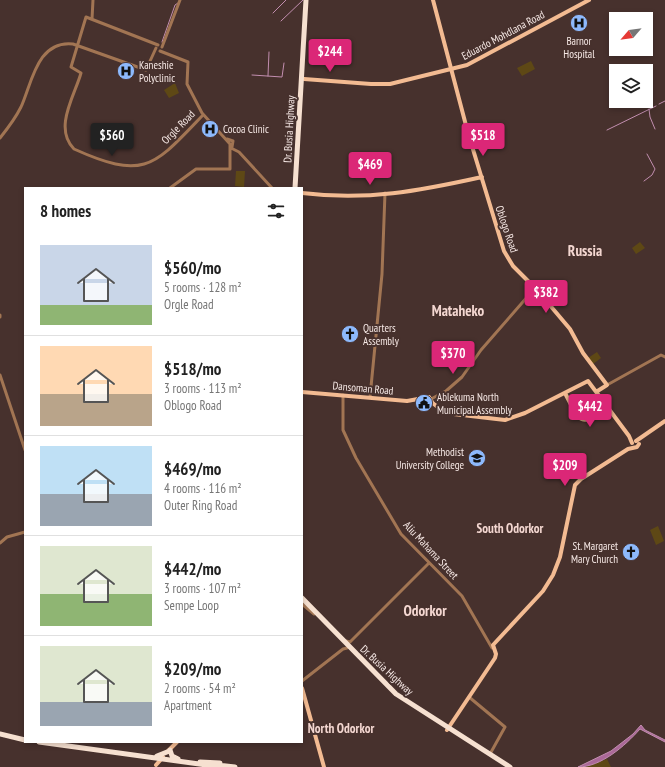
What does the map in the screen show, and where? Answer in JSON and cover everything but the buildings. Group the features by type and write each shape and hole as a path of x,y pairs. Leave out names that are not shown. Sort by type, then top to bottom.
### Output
{"highway":[{"name":"Dr. Busia Highway","path":"296,187 304,79 307,0"},
{"name":"Dr. Busia Highway","path":"296,187 307,0"},
{"name":"Dr. Busia Highway","path":"303,601 310,606 346,647"},
{"name":"Dr. Busia Highway","path":"303,601 346,647 396,694 448,730 506,767"},
{"path":"346,647 350,642"},
{"name":"Dr. Busia Highway","path":"448,730 510,767"},
{"path":"0,732 24,738"},
{"path":"47,743 149,757 162,758 172,756 178,759 235,767"},
{"path":"63,743 220,767"}],"main road":[{"name":"Oblogo Road","path":"433,0 491,211 509,261 570,328 583,353 607,385"},
{"name":"Eduardo Mohdlana Road","path":"304,79 386,84 451,70 467,65 589,0"},
{"path":"303,192 354,196 386,194 421,190 481,176"},
{"path":"428,399 445,413 505,420 519,416 588,381 634,443"},
{"path":"596,392 607,385"},
{"name":"Dansoman Road","path":"303,392 406,401 428,399"},
{"path":"565,393 577,416 582,420 589,420 610,410"},
{"path":"448,730 495,658 496,652 492,647 542,592 553,575 560,557 573,489 576,483 628,449 634,443 665,422"},
{"path":"303,692 323,767"},
{"path":"162,758 176,743"}],"street":[{"path":"92,19 93,0"},
{"path":"0,138 21,107 40,58 48,51 64,44 76,45 146,70 153,53 164,42 180,0"},
{"path":"76,45 86,17 153,42 164,53 188,62 187,84 203,115 226,139 231,142 230,169 196,169 171,187"},
{"name":"Orgle Road","path":"76,45 71,68 81,73 66,114 68,141 74,149 113,165 139,166 153,161 171,149 203,115"},
{"path":"231,149 239,152 271,187"},
{"path":"370,397 381,288 386,194"},
{"path":"428,399 449,388 463,376 480,350 535,288"},
{"path":"607,385 661,355 665,357"},
{"path":"0,375 24,447"},
{"name":"Aliu Mahama Street","path":"343,395 342,422 348,443 401,534 468,604 492,647"},
{"path":"0,542 7,537 24,532"},
{"path":"322,619 345,641 350,642 429,563"},
{"name":"Dr. Busia Highway","path":"303,601 322,619"},
{"path":"303,680 346,647"},
{"path":"469,697 505,727 490,751 490,755"}],"shaded area":[{"path":"531,61 535,69 522,76 517,68"},
{"path":"175,83 179,93 169,98 164,90"},
{"path":"236,171 245,171 244,187 235,186"},
{"path":"640,242 645,248 636,254 632,248"},
{"path":"597,352 601,358 593,364 588,358"},
{"path":"658,526 664,541 656,545 650,530"},
{"path":"641,725 645,730 665,740 665,742 640,729 620,748 604,759 587,766 578,767 611,751 633,734"},
{"path":"607,759 611,767 585,767"}],"waterway":[{"path":"273,13 286,0"},
{"path":"281,21 303,0"},
{"path":"162,42 175,5 178,3"},
{"path":"268,76 269,52"},
{"path":"252,75 282,77 284,63"},
{"path":"659,104 665,101"},
{"path":"607,130 656,106"},
{"path":"649,109 650,117 655,129"},
{"path":"644,181 652,175 655,169 647,154"}],"place":[{"name":"Barnor Hospital","path":"579,23"},
{"name":"Kaneshie Polyclinic","path":"126,71"},
{"name":"Cocoa Clinic","path":"210,129"},
{"name":"Quarters Assembly","path":"350,334"},
{"name":"Ablekuma North Municipal Assembly","path":"424,403"},
{"name":"Methodist University College","path":"477,458"},
{"name":"St. Margaret Mary Church","path":"631,552"}],"district":[{"name":"Russia","path":"585,250"},
{"name":"Mataheko","path":"458,310"},
{"name":"South Odorkor","path":"510,528"},
{"name":"Odorkor","path":"425,610"},
{"name":"North Odorkor","path":"341,728"}]}
